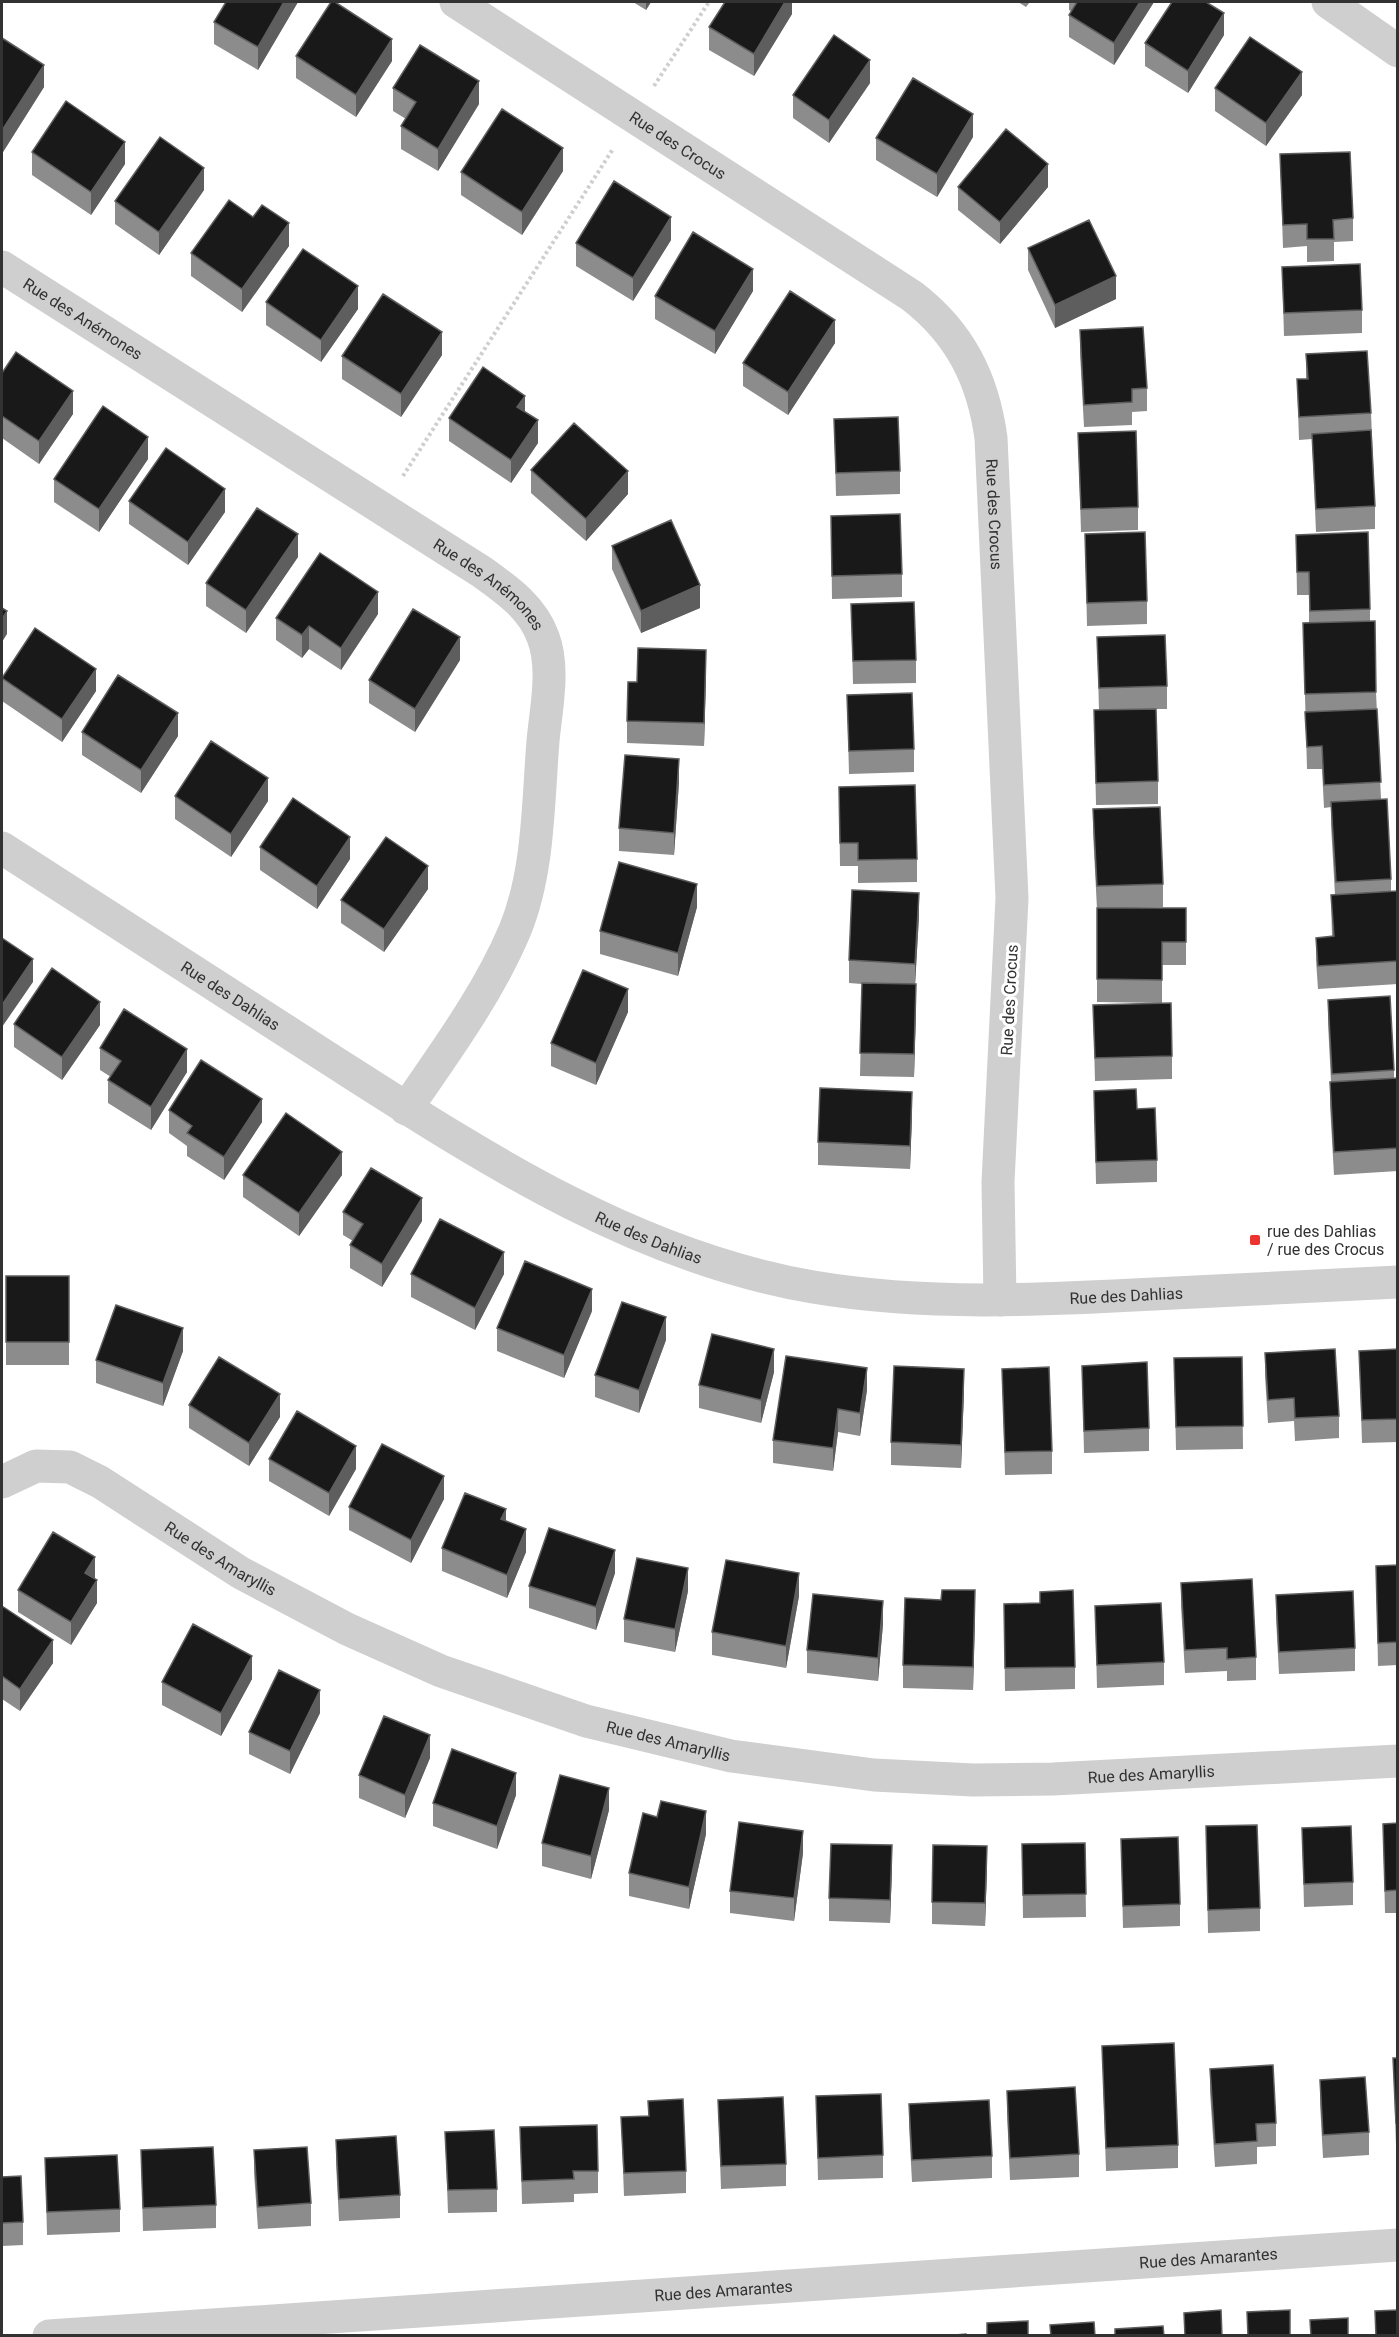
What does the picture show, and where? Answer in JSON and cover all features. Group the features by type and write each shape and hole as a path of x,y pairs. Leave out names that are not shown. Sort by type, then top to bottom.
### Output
{"street":[{"name":"Rue des Crocus","path":"456,2 912,296 946,326 973,367 987,412 991,438 1012,879 1012,937 997,1200 1000,1300"},
{"path":"1328,2 1398,51"},
{"name":"Rue des Anémones","path":"2,267 482,572 521,601 544,639 548,664 547,693 536,829 519,918 503,955 460,1029 406,1108"},
{"name":"Rue des Dahlias","path":"2,848 406,1108 566,1203 704,1259 776,1280 847,1292 915,1299 1000,1300 1398,1282"},
{"name":"Rue des Amaryllis","path":"2,1482 36,1466 70,1467 100,1482 241,1574 330,1621 430,1666 496,1692 586,1721 731,1756 874,1775 973,1780 1053,1779 1398,1761"},
{"name":"Rue des Amarantes","path":"49,2336 1398,2245"}],"path":[{"path":"651,92 709,2"},
{"path":"398,484 619,140"}],"building":[{"path":"226,2 284,2 258,47 214,22"},
{"path":"331,2 335,2 392,39 356,95 296,56"},
{"path":"725,2 785,2 754,54 709,27"},
{"path":"1077,2 1140,2 1114,43 1069,15"},
{"path":"1172,2 1206,2 1224,13 1188,71 1145,43"},
{"path":"834,35 870,60 829,120 793,95"},
{"path":"1250,37 1302,72 1266,123 1215,88"},
{"path":"2,38 44,65 3,129 2,129"},
{"path":"420,45 479,81 438,149 401,126 416,102 393,88"},
{"path":"913,78 973,114 937,174 876,138"},
{"path":"66,101 125,142 91,192 32,152"},
{"path":"502,109 563,148 522,212 461,172"},
{"path":"1006,129 1048,164 1000,222 958,187"},
{"path":"160,137 204,168 159,232 115,201"},
{"path":"1350,152 1353,218 1333,220 1334,239 1307,239 1307,224 1283,225 1280,154"},
{"path":"614,181 671,217 633,278 576,243"},
{"path":"229,200 253,217 262,205 289,223 242,289 191,253"},
{"path":"1089,220 1116,276 1055,305 1028,248"},
{"path":"693,232 753,269 715,331 655,296"},
{"path":"303,249 358,286 321,340 266,302"},
{"path":"1360,264 1362,310 1284,313 1282,267"},
{"path":"790,291 835,320 788,392 743,363"},
{"path":"383,294 442,332 401,394 342,356"},
{"path":"1143,327 1147,388 1132,389 1132,402 1084,405 1080,330"},
{"path":"1367,351 1371,413 1299,417 1297,379 1308,379 1306,354"},
{"path":"16,352 73,391 39,441 2,416 2,373"},
{"path":"483,367 525,396 517,407 538,420 511,460 449,418"},
{"path":"103,406 148,437 99,509 54,479"},
{"path":"898,417 900,471 836,473 834,419"},
{"path":"574,423 628,471 586,519 531,470"},
{"path":"1371,430 1375,506 1316,509 1312,434"},
{"path":"1136,431 1138,507 1081,509 1078,433"},
{"path":"166,448 225,489 188,542 129,501"},
{"path":"257,508 298,534 246,610 206,583"},
{"path":"900,514 902,574 832,576 831,516"},
{"path":"671,520 700,585 641,611 612,546"},
{"path":"1145,532 1147,601 1087,603 1085,534"},
{"path":"1368,532 1370,609 1310,611 1309,572 1297,572 1296,535"},
{"path":"320,553 378,592 341,648 309,626 302,635 276,618"},
{"path":"914,602 916,660 853,661 851,604"},
{"path":"2,608 7,611 2,619"},
{"path":"413,609 460,637 415,709 369,680"},
{"path":"1375,621 1376,692 1305,694 1303,623"},
{"path":"35,628 96,669 62,719 2,678"},
{"path":"1165,635 1167,686 1099,688 1097,637"},
{"path":"638,648 706,650 704,723 627,721 628,682 637,682"},
{"path":"118,675 178,713 141,770 82,732"},
{"path":"912,693 914,749 849,751 847,695"},
{"path":"1156,709 1158,781 1096,783 1094,710"},
{"path":"1377,709 1381,782 1324,785 1322,746 1307,747 1305,712"},
{"path":"211,741 268,778 231,834 175,796"},
{"path":"625,755 679,759 674,833 619,828"},
{"path":"915,785 917,859 858,860 858,843 840,843 839,787"},
{"path":"293,798 350,837 317,886 260,847"},
{"path":"1387,799 1391,879 1336,882 1331,802"},
{"path":"1160,807 1163,884 1097,886 1093,809"},
{"path":"386,837 428,866 384,929 341,900"},
{"path":"619,862 697,884 678,953 600,931"},
{"path":"852,890 919,893 915,964 849,960"},
{"path":"1397,891 1398,961 1318,966 1316,938 1334,936 1331,895"},
{"path":"1097,908 1186,908 1186,942 1162,942 1162,980 1097,979"},
{"path":"2,938 33,959 2,1005"},
{"path":"52,968 100,1002 62,1057 14,1024"},
{"path":"583,970 628,989 596,1063 551,1043"},
{"path":"862,983 916,984 914,1054 860,1053"},
{"path":"1390,996 1394,1070 1332,1074 1328,1000"},
{"path":"1171,1003 1172,1056 1095,1058 1093,1005"},
{"path":"124,1009 187,1049 151,1107 108,1080 121,1061 100,1048"},
{"path":"201,1060 262,1099 224,1157 187,1133 192,1126 169,1110"},
{"path":"1398,1078 1398,1148 1334,1152 1330,1082"},
{"path":"820,1088 912,1092 910,1146 818,1142"},
{"path":"1136,1089 1137,1109 1155,1108 1157,1160 1096,1162 1094,1091"},
{"path":"286,1113 342,1152 299,1213 243,1175"},
{"path":"371,1168 422,1198 382,1264 350,1245 363,1224 343,1212"},
{"path":"440,1219 504,1252 475,1308 411,1274"},
{"path":"525,1261 592,1289 564,1355 497,1328"},
{"path":"6,1276 69,1276 69,1342 6,1342"},
{"path":"622,1302 666,1317 639,1390 595,1375"},
{"path":"116,1305 183,1328 163,1383 96,1360"},
{"path":"712,1334 774,1349 761,1400 699,1385"},
{"path":"1335,1349 1339,1416 1295,1418 1294,1398 1268,1400 1265,1353"},
{"path":"1398,1349 1398,1419 1362,1420 1359,1351"},
{"path":"786,1356 867,1368 860,1413 838,1409 833,1448 773,1440"},
{"path":"219,1357 280,1394 249,1443 189,1405"},
{"path":"1242,1357 1243,1426 1176,1427 1174,1358"},
{"path":"1147,1362 1149,1428 1084,1431 1082,1366"},
{"path":"894,1366 964,1369 961,1445 891,1442"},
{"path":"1049,1367 1052,1451 1005,1452 1002,1369"},
{"path":"297,1411 356,1446 329,1493 269,1459"},
{"path":"382,1444 444,1476 411,1540 349,1507"},
{"path":"465,1493 506,1509 501,1519 526,1529 507,1575 442,1548"},
{"path":"549,1528 615,1550 596,1607 529,1586"},
{"path":"53,1532 95,1557 85,1573 97,1580 71,1622 18,1590"},
{"path":"637,1558 688,1568 675,1629 624,1619"},
{"path":"726,1560 799,1573 786,1646 712,1632"},
{"path":"1398,1565 1398,1642 1378,1643 1376,1566"},
{"path":"1252,1579 1256,1657 1227,1659 1227,1648 1185,1650 1181,1583"},
{"path":"942,1590 975,1590 973,1667 903,1665 905,1598 941,1600"},
{"path":"1073,1590 1075,1667 1005,1668 1004,1604 1040,1603 1040,1592"},
{"path":"1353,1591 1355,1648 1279,1652 1276,1595"},
{"path":"813,1594 883,1601 878,1658 807,1650"},
{"path":"1161,1603 1164,1662 1097,1665 1095,1606"},
{"path":"2,1606 53,1640 20,1689 2,1676"},
{"path":"193,1624 252,1656 221,1713 162,1682"},
{"path":"279,1670 320,1690 290,1751 249,1732"},
{"path":"384,1716 430,1735 405,1795 359,1775"},
{"path":"452,1749 516,1773 497,1826 433,1803"},
{"path":"560,1775 609,1788 591,1856 542,1843"},
{"path":"661,1801 706,1811 689,1887 629,1873 643,1813 657,1817"},
{"path":"739,1822 803,1831 794,1898 730,1891"},
{"path":"1398,1823 1398,1890 1385,1891 1383,1824"},
{"path":"1257,1825 1260,1908 1208,1910 1206,1826"},
{"path":"1351,1826 1353,1882 1304,1884 1302,1828"},
{"path":"1178,1837 1180,1904 1123,1906 1121,1839"},
{"path":"1085,1843 1086,1894 1023,1895 1022,1844"},
{"path":"831,1844 892,1845 890,1900 829,1898"},
{"path":"933,1845 987,1846 985,1903 932,1902"},
{"path":"1174,2043 1178,2145 1106,2148 1102,2046"},
{"path":"1393,2058 1398,2058 1398,2123 1396,2123"},
{"path":"1273,2065 1276,2123 1256,2124 1257,2141 1215,2144 1210,2069"},
{"path":"1365,2077 1369,2132 1323,2135 1320,2080"},
{"path":"1075,2087 1079,2154 1010,2158 1007,2091"},
{"path":"881,2094 883,2155 818,2158 816,2096"},
{"path":"783,2097 786,2164 721,2166 718,2100"},
{"path":"683,2099 686,2171 624,2173 621,2117 649,2116 648,2101"},
{"path":"989,2100 992,2156 912,2160 909,2104"},
{"path":"597,2125 598,2171 573,2171 574,2179 522,2181 520,2127"},
{"path":"494,2130 497,2189 448,2190 445,2132"},
{"path":"396,2136 400,2195 339,2199 336,2140"},
{"path":"213,2147 216,2205 143,2208 141,2150"},
{"path":"307,2147 311,2203 258,2207 254,2150"},
{"path":"117,2155 120,2209 47,2212 45,2158"},
{"path":"21,2176 23,2222 2,2223 2,2177"},
{"path":"1221,2310 1222,2336 1185,2336 1184,2313"},
{"path":"1290,2310 1290,2336 1248,2336 1247,2312"},
{"path":"1398,2310 1398,2336 1376,2336 1375,2311"},
{"path":"1348,2318 1348,2336 1311,2336 1310,2320"},
{"path":"1028,2321 1028,2336 987,2336 987,2323"},
{"path":"1094,2322 1095,2336 1051,2336 1050,2325"},
{"path":"1163,2326 1164,2336 1115,2336 1115,2329"},
{"path":"966,2334 966,2336 943,2336"}],"place":[{"name":"rue des Dahlias / rue des Crocus","path":"1255,1240"}]}
